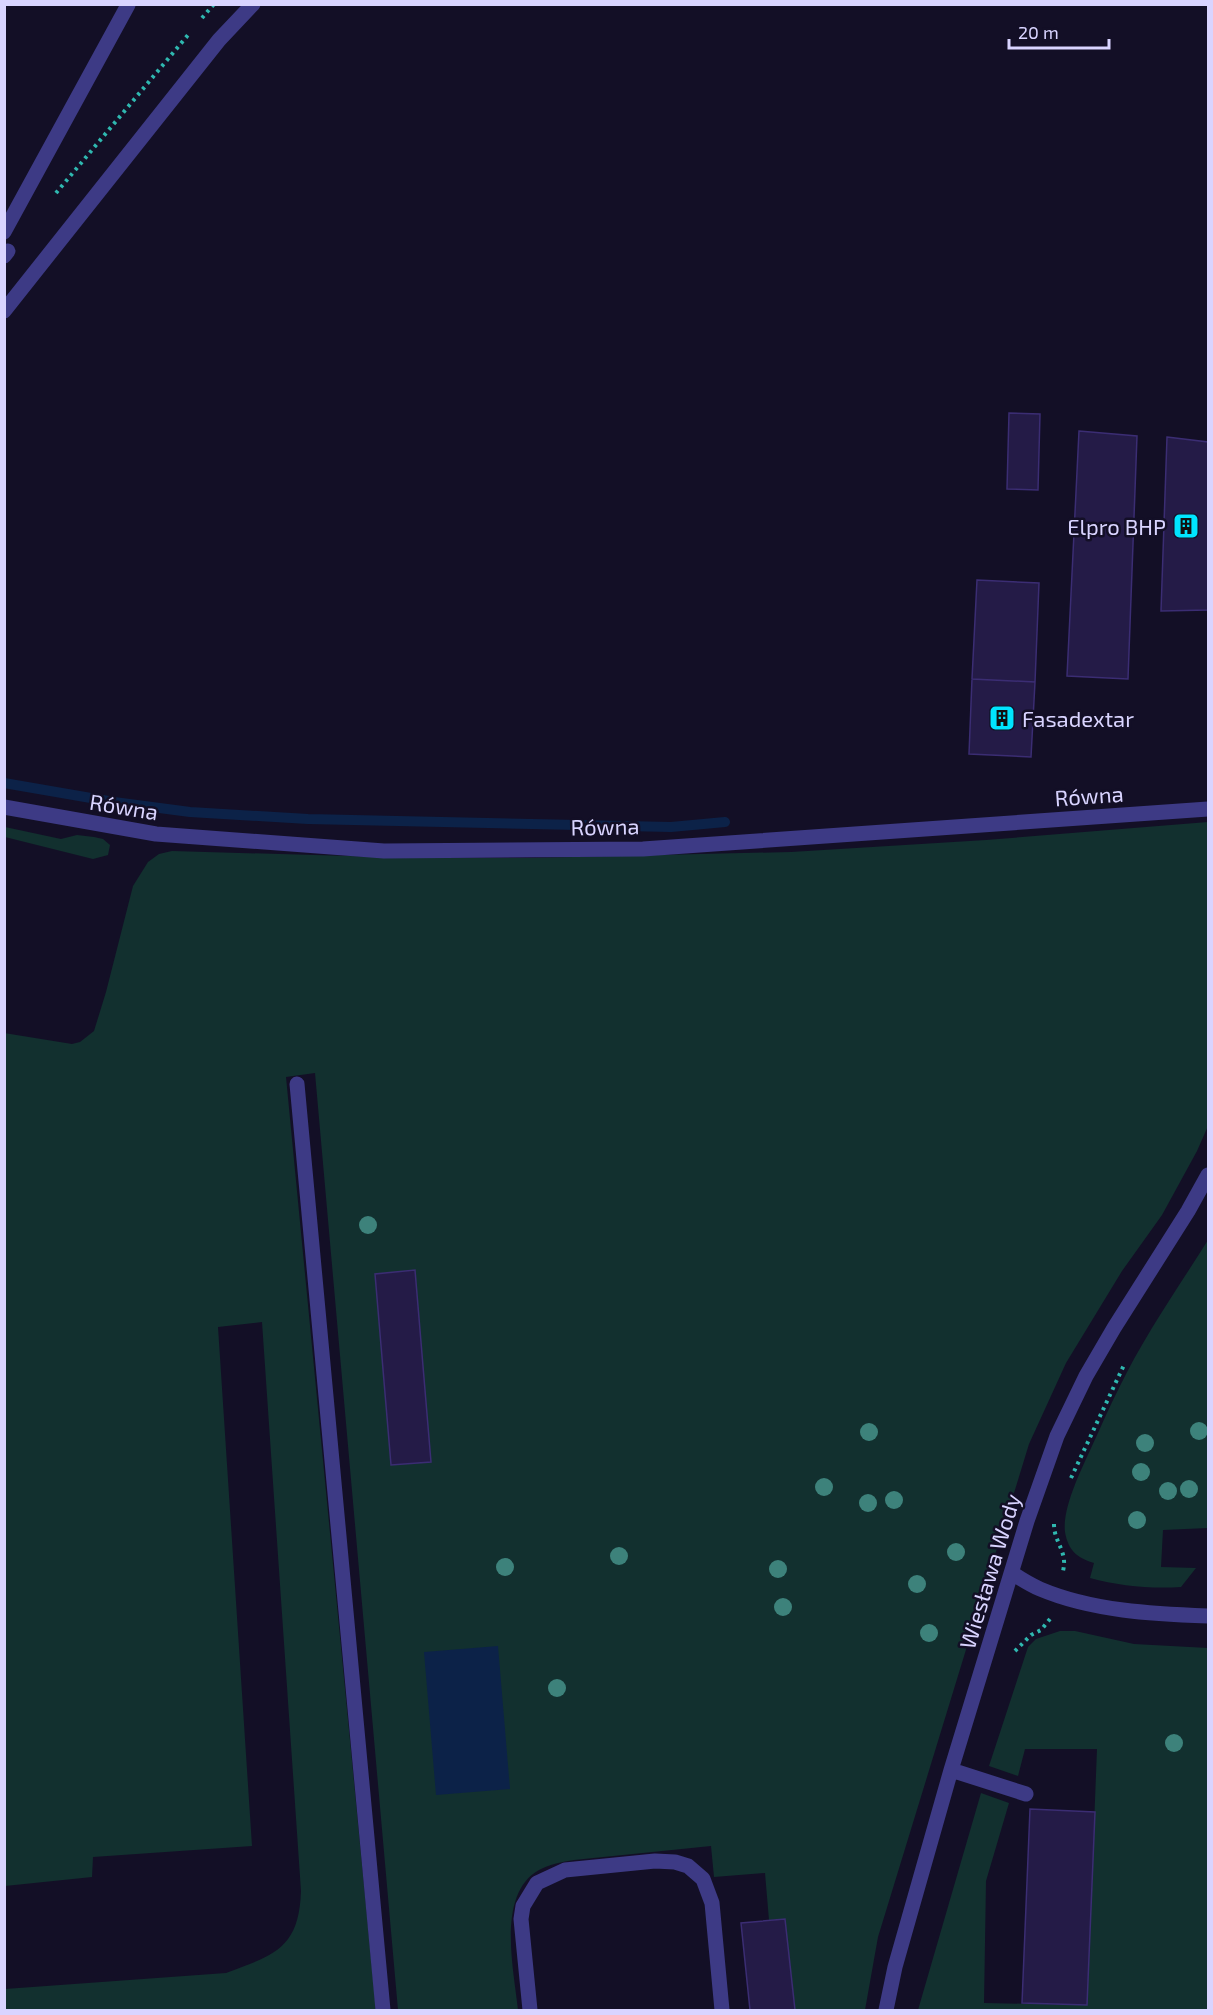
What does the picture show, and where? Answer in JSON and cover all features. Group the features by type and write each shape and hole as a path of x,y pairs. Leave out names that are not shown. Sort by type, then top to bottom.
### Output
{"street":[{"path":"4,311 219,40 253,4"},
{"path":"4,232 128,5"},
{"name":"Równa","path":"4,807 156,834 384,851 643,849 1209,809"},
{"path":"297,1084 383,2010"},
{"name":"Wiesława Wody","path":"886,2010 895,1966 951,1770 1027,1521 1057,1436 1086,1376 1209,1175"},
{"path":"1012,1573 1038,1589 1087,1603 1153,1614 1209,1616"},
{"path":"951,1770 1026,1794"},
{"path":"530,2010 521,1919 523,1906 537,1884 566,1869 666,1861 688,1866 697,1872 707,1888 714,1915 722,2010"}],"path":[{"path":"53,197 214,4"}],"green space":[{"path":"1208,822 1208,1126 1162,1215 1122,1271 1066,1363 1029,1444 878,1937 865,2010 795,2010 785,1919 769,1920 765,1873 714,1877 711,1846 574,1860 539,1870 526,1881 517,1896 512,1914 512,1954 518,2010 398,2010 315,1073 286,1077 376,2010 5,2010 5,1989 226,1973 258,1961 281,1947 295,1926 299,1910 301,1891 262,1322 218,1327 252,1846 93,1857 92,1877 5,1886 4,1033 72,1044 80,1042 94,1031 133,886 148,862 159,854 172,851 418,858 531,858 791,852 986,840"},
{"path":"5,827 61,839 77,835 103,839 110,845 108,855 93,859 5,837"},
{"path":"1208,1240 1208,1528 1163,1530 1161,1567 1196,1568 1181,1587 1135,1586 1090,1578 1094,1563 1074,1552 1068,1544 1065,1532 1067,1512 1074,1488 1108,1410 1129,1369 1150,1331"},
{"path":"1060,1631 1075,1631 1134,1644 1208,1648 1208,2010 918,2010 981,1793 1009,1803 986,1881 984,2003 1087,2005 1097,1749 1025,1749 1018,1776 989,1766 1028,1647 1036,1639"}],"water":[{"path":"498,1646 510,1789 436,1795 424,1652"}],"building":[{"path":"1009,413 1040,414 1038,490 1007,489"},
{"path":"1079,431 1137,436 1128,679 1067,676"},
{"name":"Elpro BHP","path":"1167,437 1208,442 1208,610 1161,611"},
{"path":"977,580 1039,583 1035,682 972,679"},
{"name":"Fasadextar","path":"972,679 1035,682 1031,757 969,754"},
{"path":"415,1270 431,1462 391,1465 375,1274"},
{"path":"1030,1809 1095,1812 1087,2005 1022,2003"},
{"path":"785,1919 795,2010 750,2010 741,1923"}],"waterway":[{"path":"4,783 114,802 190,812 308,819 671,827 725,822"}],"place":[{"name":"Elpro BHP","path":"1186,526"},
{"name":"Fasadextar","path":"1002,718"}]}
